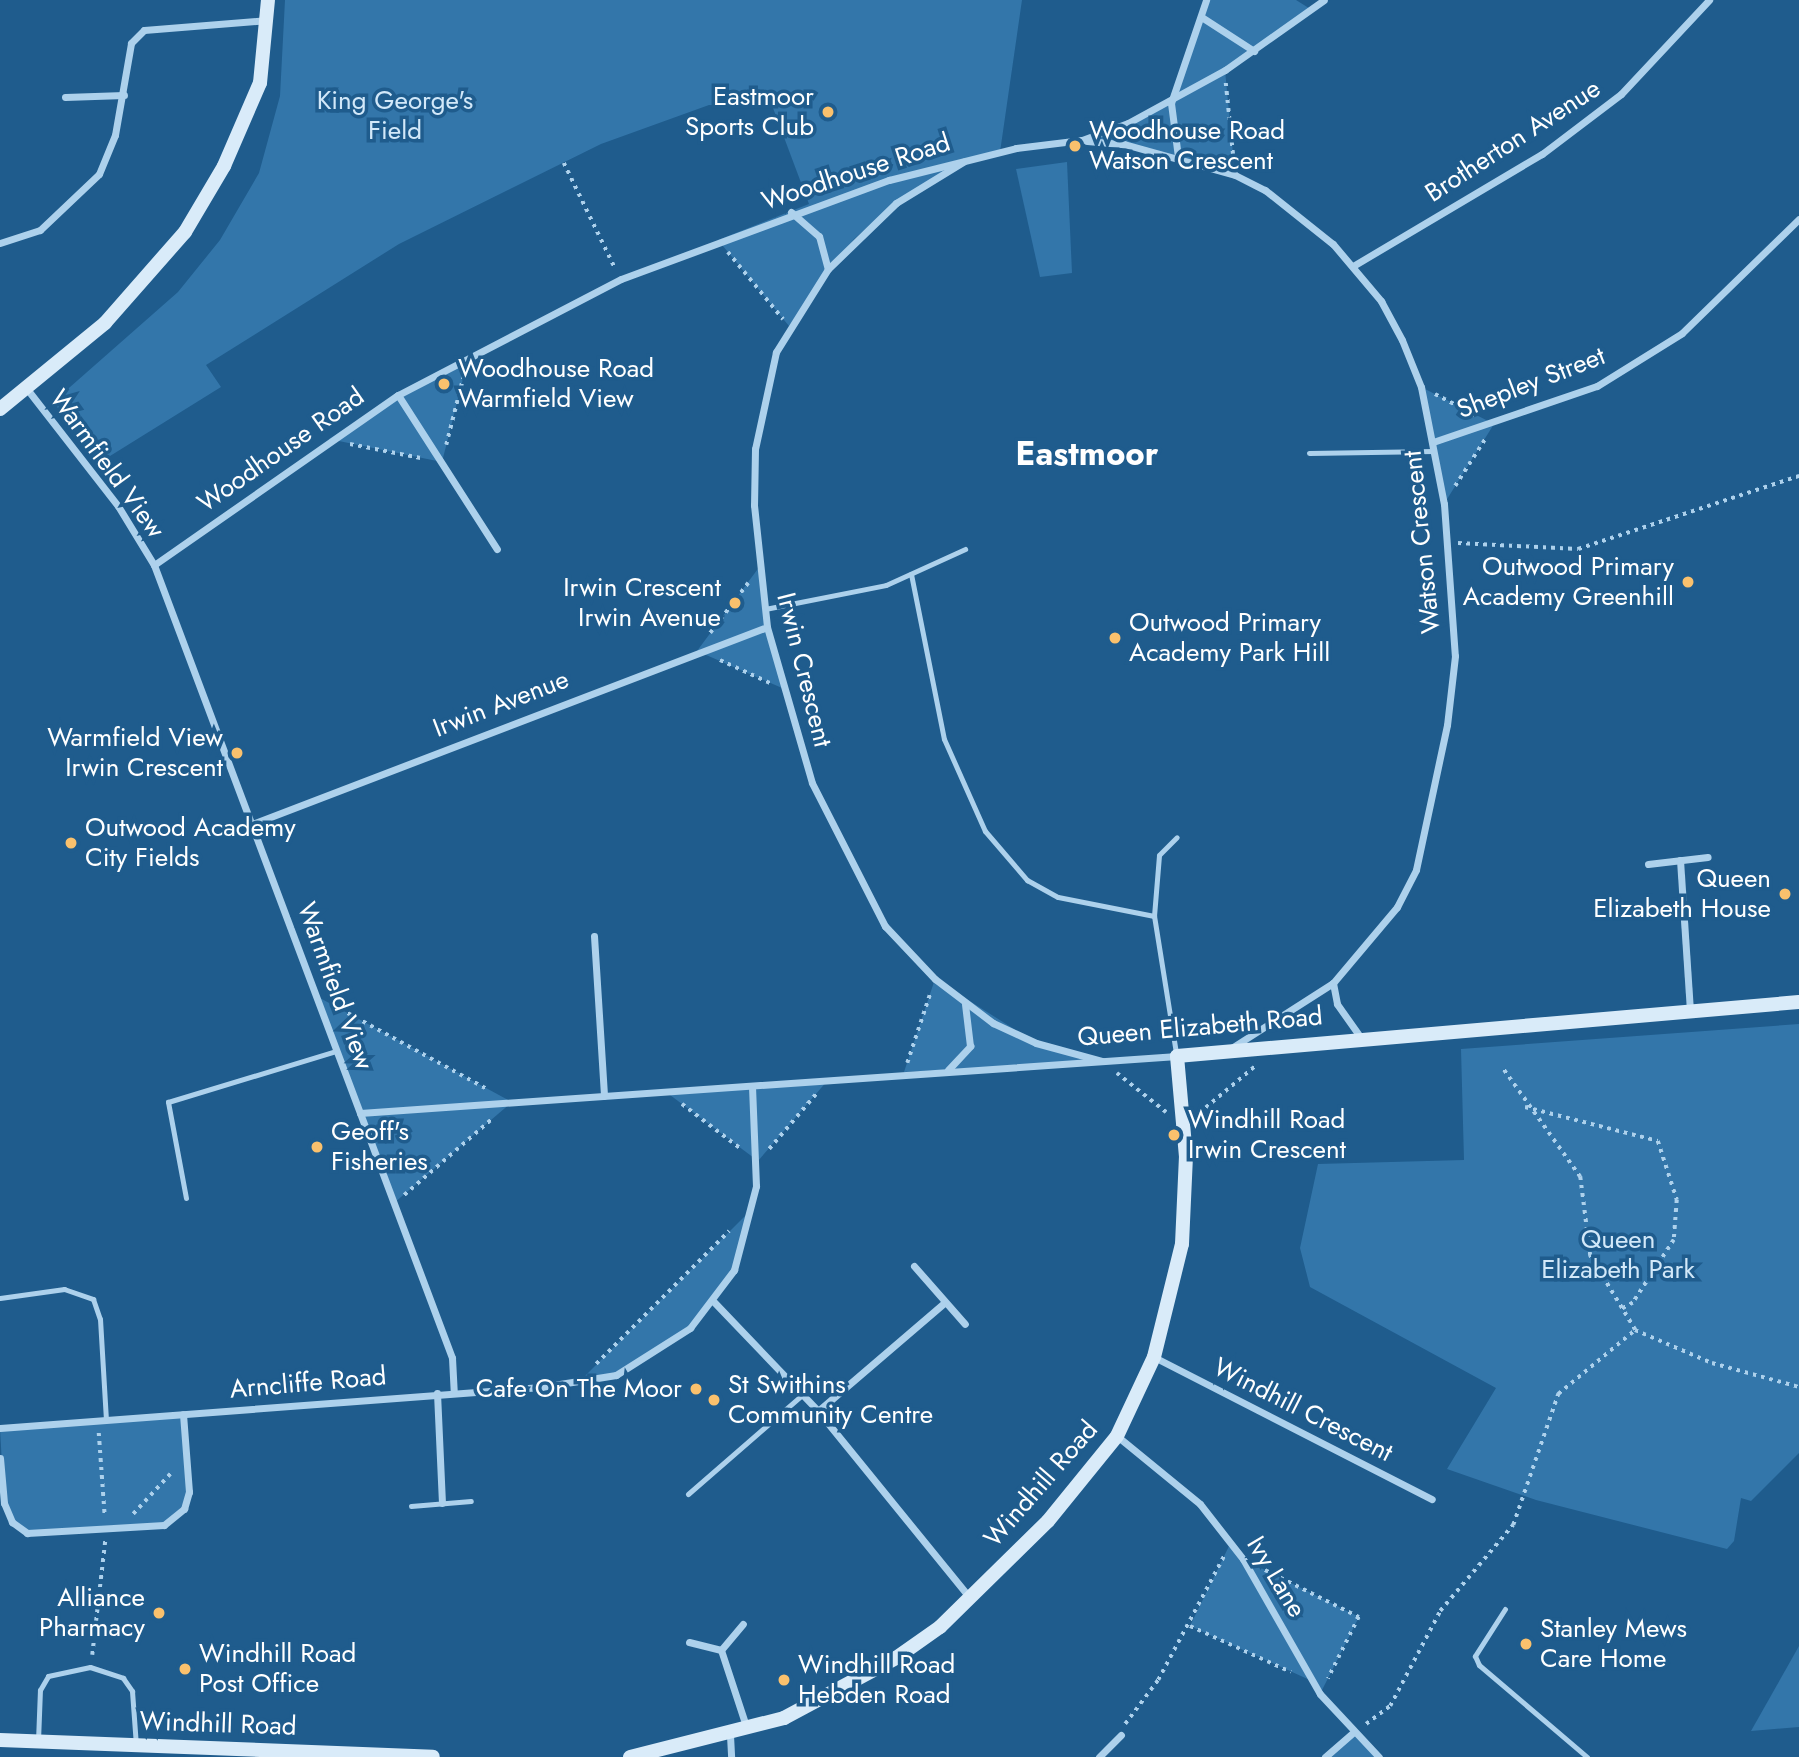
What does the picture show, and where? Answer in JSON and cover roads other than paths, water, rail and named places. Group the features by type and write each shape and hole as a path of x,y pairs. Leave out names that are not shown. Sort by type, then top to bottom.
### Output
{"street":[{"path":"0,409 104,323 185,232 224,166 260,83 269,19 268,0"},
{"path":"1178,157 1171,103 1203,18 1206,0"},
{"name":"Woodhouse Road","path":"154,565 398,395 621,279 791,212 969,158 1082,140 1171,103 1254,51 1324,0"},
{"name":"Brotherton Avenue","path":"1353,265 1562,139 1674,44 1709,0"},
{"path":"1203,18 1254,51"},
{"path":"0,243 40,230 99,174 124,95 125,64 144,30 269,19"},
{"path":"65,97 124,95"},
{"name":"Watson Crescent","path":"1082,140 1178,157 1235,175 1265,190 1353,265 1402,340 1433,442 1449,542 1455,656 1447,725 1416,870 1376,935 1333,983 1229,1050"},
{"name":"Irwin Crescent","path":"969,158 896,203 828,269 789,326 772,364 755,449 754,505 767,627 804,758 839,842 885,926 934,979 965,1004 1036,1043 1102,1060"},
{"path":"791,212 819,236 828,269"},
{"name":"Shepley Street","path":"1433,442 1597,386 1682,333 1799,219"},
{"name":"Warmfield View","path":"27,389 118,506 154,565 452,1359 454,1392"},
{"name":"Woodhouse Road","path":"398,395 498,549"},
{"name":"Irwin Avenue","path":"251,824 767,627"},
{"path":"1648,864 1708,857"},
{"path":"1680,860 1690,1010"},
{"path":"594,936 604,1096"},
{"path":"1333,983 1337,1004 1361,1038"},
{"name":"Queen Elizabeth Road","path":"359,1113 752,1087 904,1072 1177,1056 1799,1002"},
{"path":"948,1070 970,1046 965,1004"},
{"name":"Windhill Road","path":"630,1757 748,1730 853,1685 940,1627 1048,1521 1117,1436 1154,1357 1171,1307 1186,1207 1177,1056"},
{"name":"Arncliffe Road","path":"0,1429 578,1383 616,1375 659,1352 715,1302 746,1241 758,1161 752,1087"},
{"path":"914,1265 944,1303 965,1324"},
{"path":"715,1302 818,1411 970,1598"},
{"path":"818,1411 944,1303"},
{"name":"Windhill Crescent","path":"1154,1357 1432,1499"},
{"path":"437,1394 442,1503"},
{"path":"0,1458 4,1503 12,1522 27,1533 164,1525 184,1509 186,1457 183,1414"},
{"name":"Ivy Lane","path":"1117,1436 1200,1504 1243,1559 1320,1694 1353,1733 1379,1757"},
{"path":"721,1650 743,1624"},
{"path":"689,1642 721,1650"},
{"path":"721,1650 748,1730"},
{"path":"1325,1757 1353,1733"},
{"path":"730,1735 731,1757"},
{"path":"1099,1757 1121,1735"},
{"name":"Windhill Road","path":"0,1740 433,1757"}],"lane":[{"path":"1309,453 1434,450"},
{"path":"765,609 886,586 965,549"},
{"path":"911,574 944,739 985,831 1027,880 1058,897 1154,916"},
{"path":"1177,837 1159,855 1154,916 1177,1056"},
{"path":"186,1198 168,1102 336,1051"},
{"path":"0,1297 64,1289 93,1299 100,1320 106,1419"},
{"path":"688,1494 803,1394"},
{"path":"411,1506 471,1501"},
{"path":"1505,1609 1475,1656 1479,1665 1587,1757"},
{"path":"38,1741 40,1690 48,1676 90,1667 123,1678 132,1691 136,1745"}],"place":[{"name":"Eastmoor Sports Club","path":"828,112"},
{"name":"Woodhouse Road Watson Crescent","path":"1075,146"},
{"name":"Woodhouse Road Warmfield View","path":"444,384"},
{"name":"Outwood Primary Academy Greenhill","path":"1688,582"},
{"name":"Irwin Crescent Irwin Avenue","path":"735,603"},
{"name":"Outwood Primary Academy Park Hill","path":"1115,638"},
{"name":"Warmfield View Irwin Crescent","path":"237,753"},
{"name":"Outwood Academy City Fields","path":"71,843"},
{"name":"Queen Elizabeth House","path":"1785,894"},
{"name":"Windhill Road Irwin Crescent","path":"1174,1135"},
{"name":"Geoff's Fisheries","path":"317,1147"},
{"name":"Cafe On The Moor","path":"696,1389"},
{"name":"St Swithins Community Centre","path":"714,1400"},
{"name":"Alliance Pharmacy","path":"159,1613"},
{"name":"Stanley Mews Care Home","path":"1526,1644"},
{"name":"Windhill Road Post Office","path":"185,1669"},
{"name":"Windhill Road Hebden Road","path":"784,1680"}],"district":[{"name":"Eastmoor","path":"1087,454"}],"park label":[{"name":"King George's Field","path":"395,116"},
{"name":"Queen Elizabeth Park","path":"1618,1255"}]}
